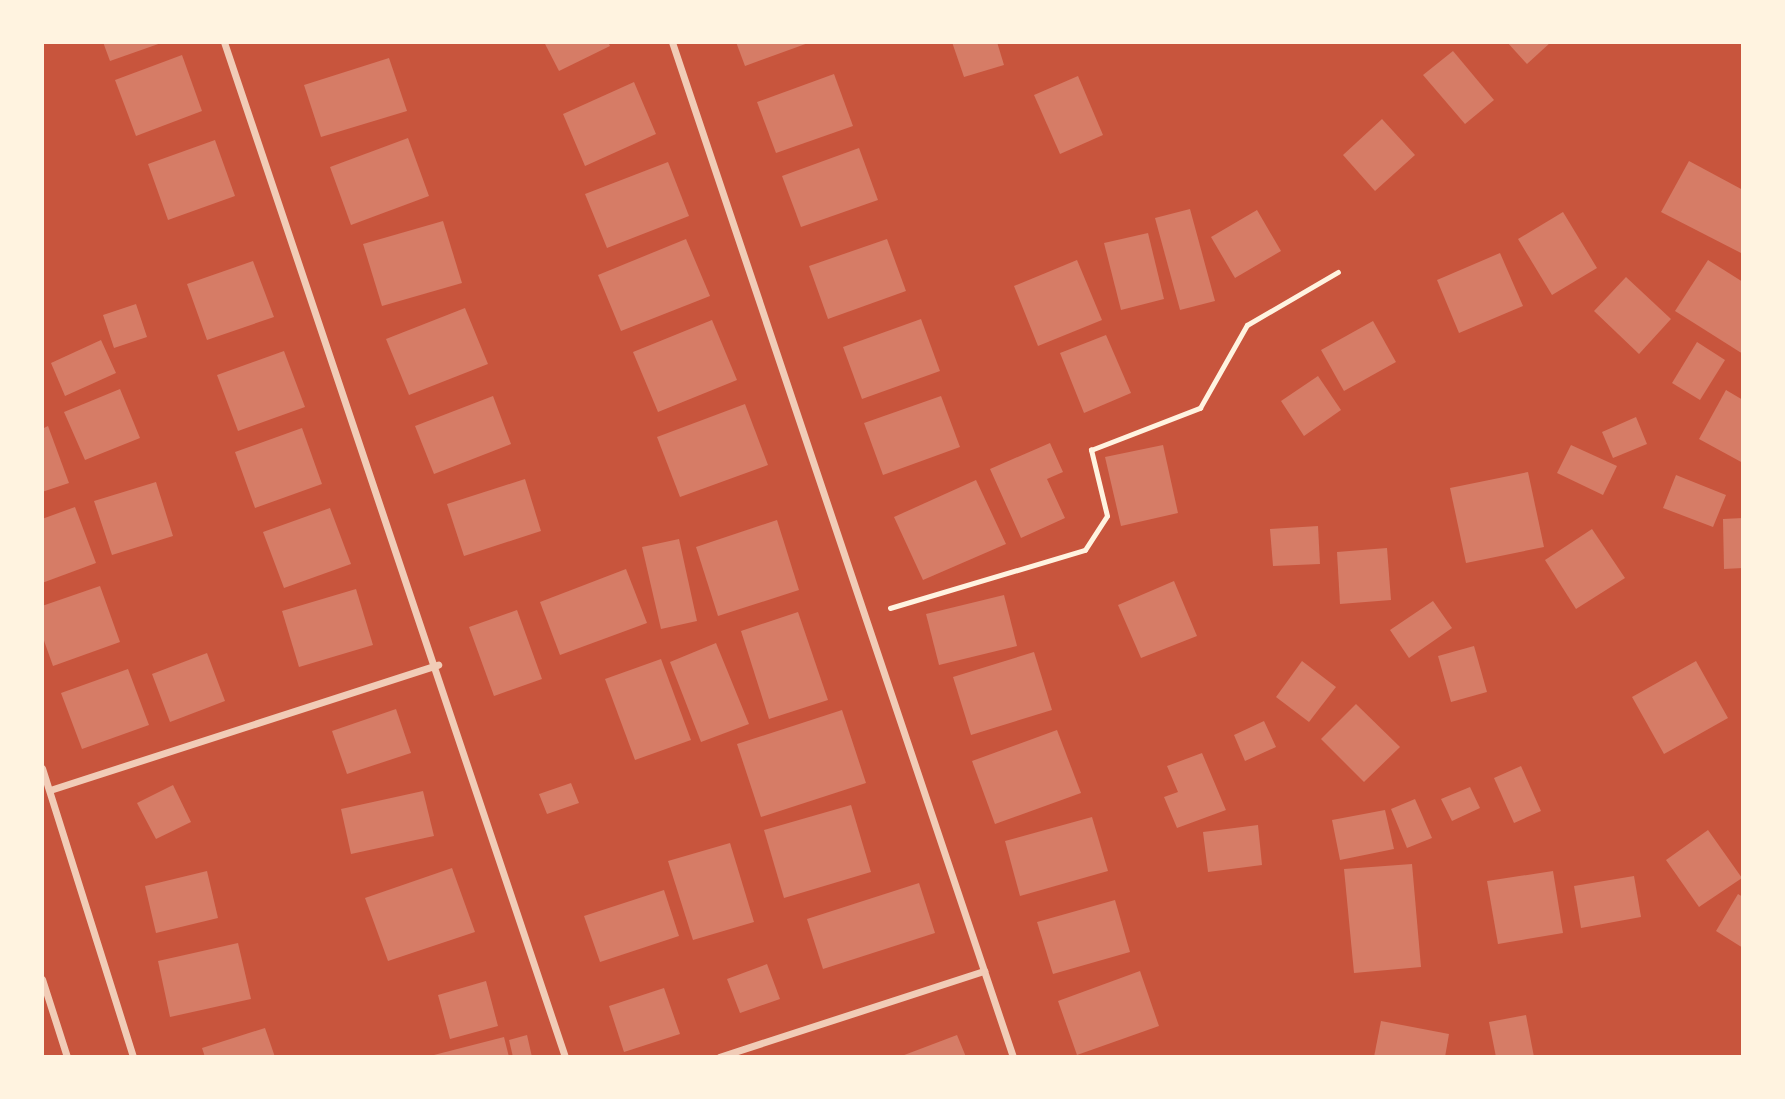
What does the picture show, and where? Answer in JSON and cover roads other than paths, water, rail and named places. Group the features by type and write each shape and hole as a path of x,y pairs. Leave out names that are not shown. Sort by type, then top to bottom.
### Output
{"street":[{"path":"224,42 438,665 565,1057"},
{"path":"672,42 1013,1057"},
{"path":"50,790 438,665"},
{"path":"42,768 133,1057"},
{"path":"719,1057 984,971"},
{"path":"42,979 67,1057"}]}
